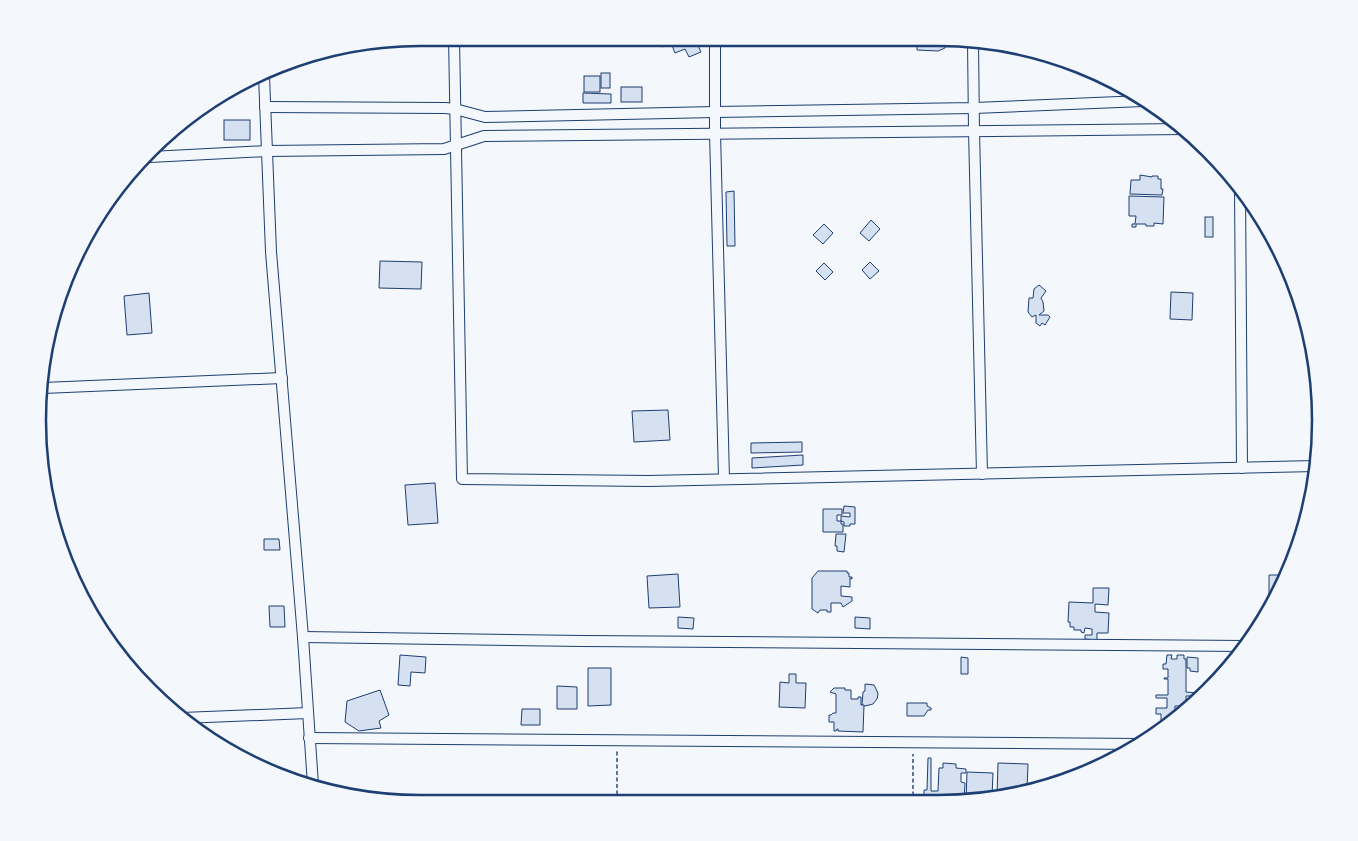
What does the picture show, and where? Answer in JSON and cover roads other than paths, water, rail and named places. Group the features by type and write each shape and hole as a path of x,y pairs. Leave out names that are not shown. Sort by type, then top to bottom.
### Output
{"street":[{"path":"454,46 462,479 649,481 1309,466"},
{"path":"715,46 715,132 724,478"},
{"path":"973,48 982,474"},
{"path":"264,81 271,252 303,637 312,779"},
{"path":"264,106 445,108 485,117 974,108 1133,101"},
{"path":"155,157 268,151 444,149 484,136 715,132 1171,129"},
{"path":"1240,201 1242,468"},
{"path":"48,388 282,378"},
{"path":"303,637 1236,646"},
{"path":"194,718 308,713"},
{"path":"309,738 1127,744"}]}
